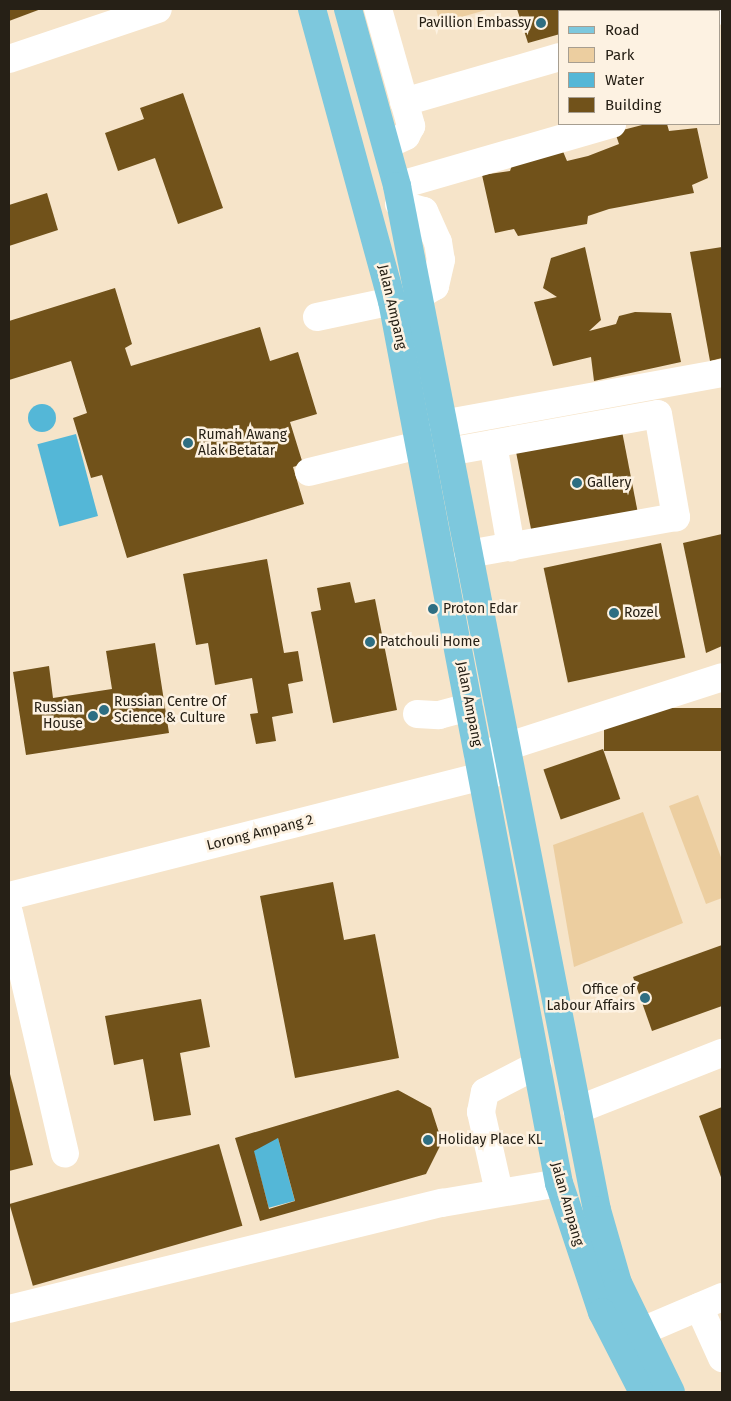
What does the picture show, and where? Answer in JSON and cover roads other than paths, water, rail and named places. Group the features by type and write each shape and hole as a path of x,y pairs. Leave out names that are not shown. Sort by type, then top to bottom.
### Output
{"main road":[{"name":"Jalan Ampang","path":"312,9 405,299 442,424 577,1110 605,1241 640,1332 671,1392"},
{"name":"Jalan Ampang","path":"348,9 387,145 398,195 405,299 419,445 558,1183 602,1312 643,1392"}],"street":[{"path":"9,59 158,9"},
{"path":"378,9 404,102 409,133 387,145"},
{"path":"404,102 558,58"},
{"path":"398,195 609,125"},
{"path":"317,317 405,299"},
{"path":"442,424 722,373"},
{"path":"448,452 658,414 676,517 468,554"},
{"path":"493,444 511,547"},
{"path":"309,472 419,445"},
{"name":"Lorong Ampang 2","path":"9,896 508,759 722,677"},
{"path":"417,714 439,715 469,707"},
{"path":"9,913 64,1154"},
{"path":"577,1110 722,1053"},
{"path":"499,1192 481,1112 484,1092 537,1066"},
{"path":"9,1309 499,1192 558,1183"},
{"path":"640,1332 711,1302 722,1358"}],"water":[{"path":"42,404 52,408 56,418 52,428 42,432 32,428 28,418 32,408"},
{"path":"76,434 98,516 59,526 37,444"},
{"path":"278,1138 295,1201 269,1208 252,1145"}],"place":[{"name":"Pavillion Embassy","path":"541,23"},
{"name":"Rumah Awang Alak Betatar","path":"188,443"},
{"name":"Gallery","path":"577,483"},
{"name":"Proton Edar","path":"433,609"},
{"name":"Rozel","path":"614,613"},
{"name":"Patchouli Home","path":"370,642"},
{"name":"Russian Centre Of Science & Culture","path":"104,710"},
{"name":"Russian House","path":"93,716"},
{"name":"Office of Labour Affairs","path":"645,998"},
{"name":"Holiday Place KL","path":"428,1140"}]}
